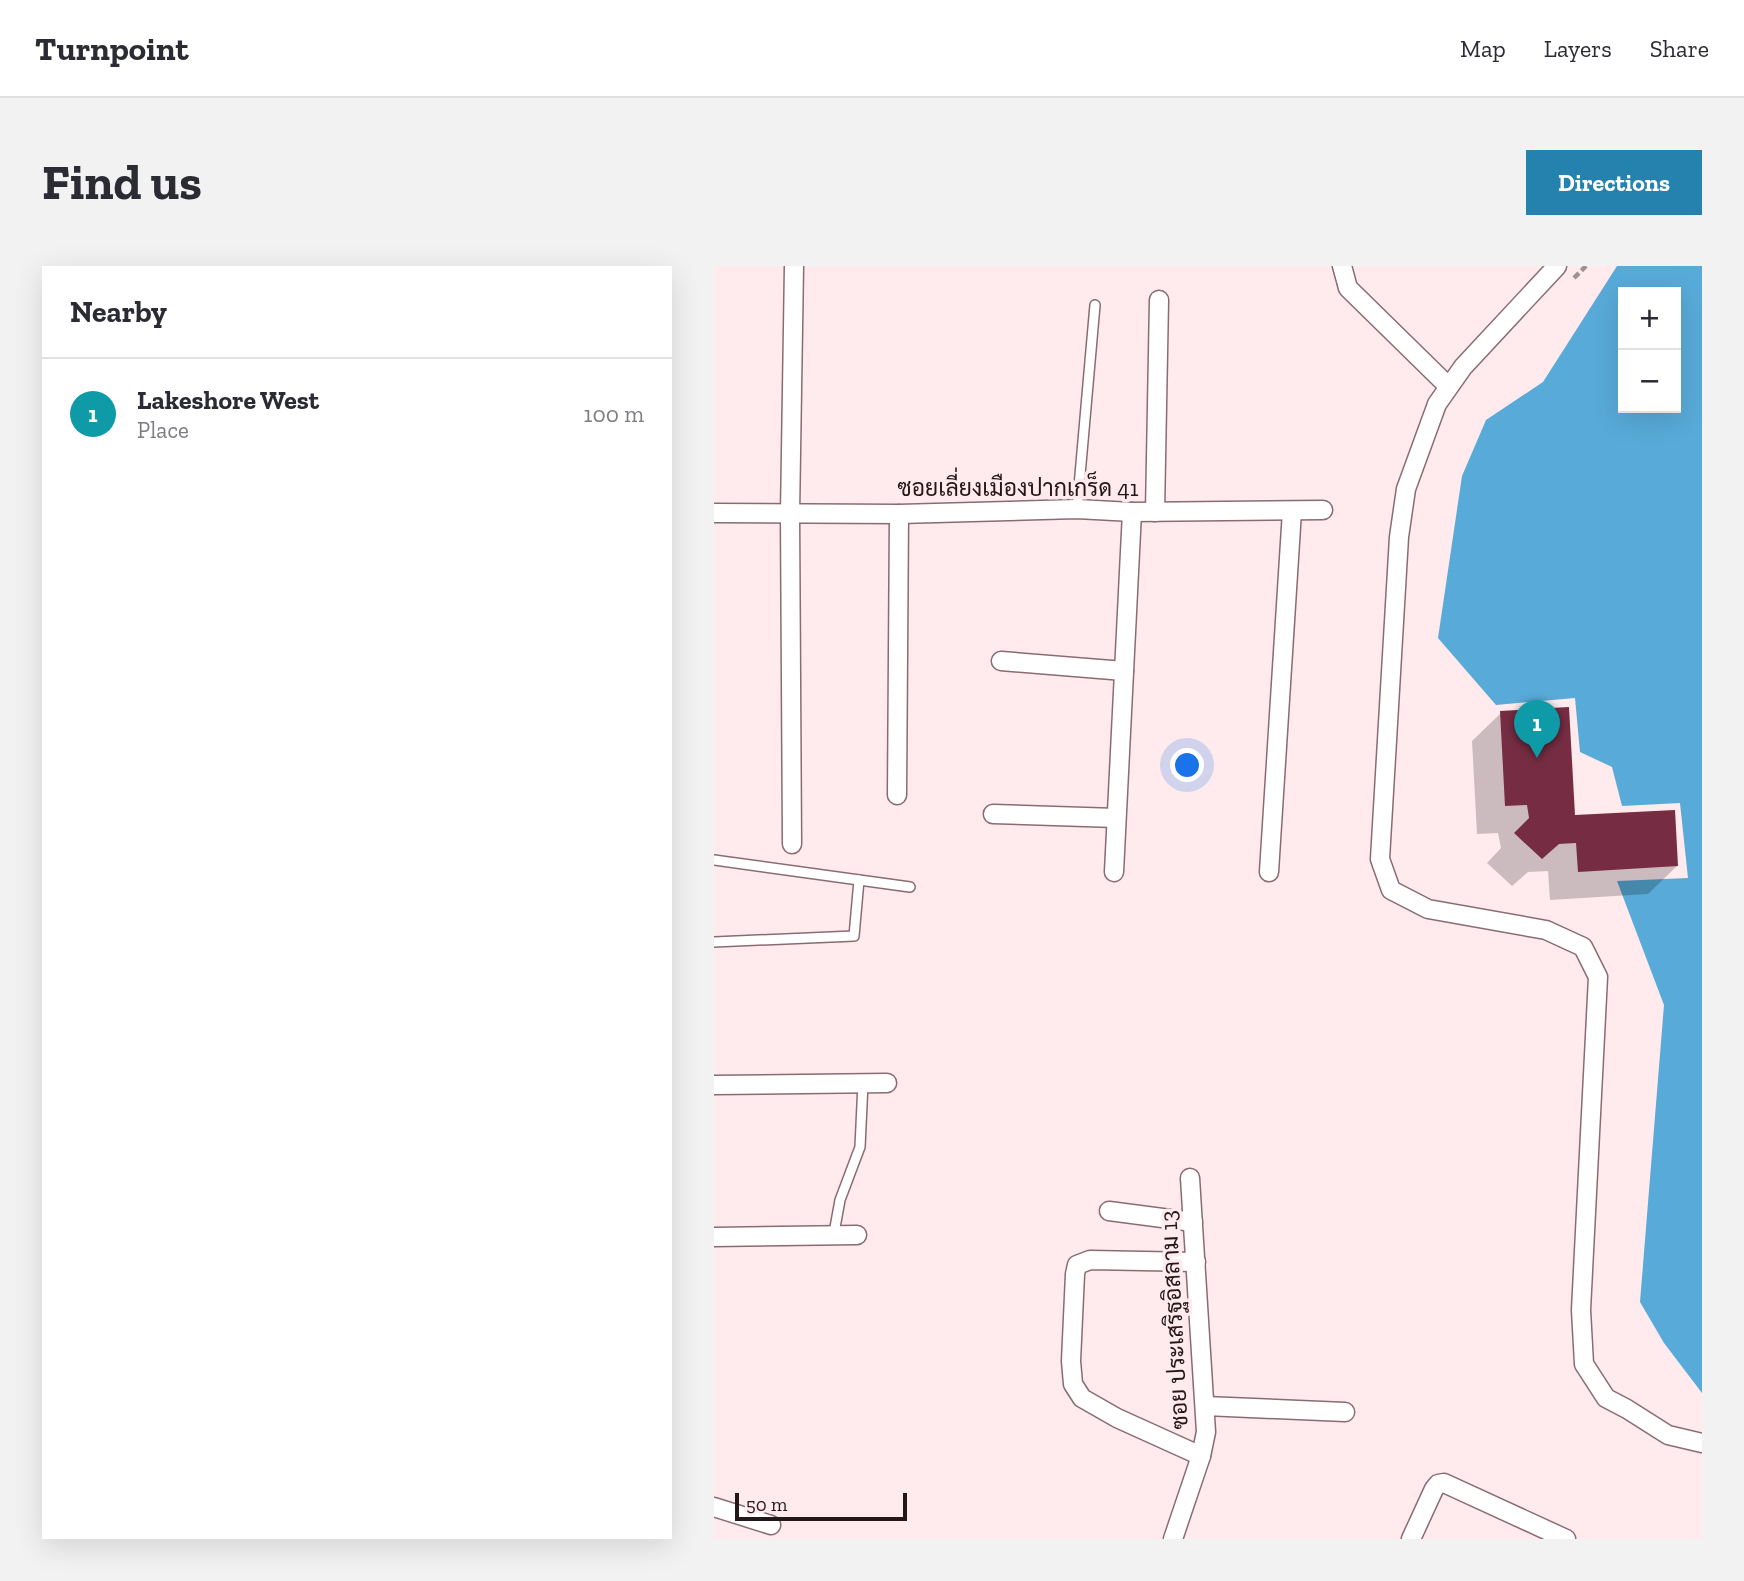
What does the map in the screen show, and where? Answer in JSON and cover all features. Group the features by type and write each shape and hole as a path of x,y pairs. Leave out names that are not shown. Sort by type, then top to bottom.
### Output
{"street":[{"path":"792,844 790,514 794,266"},
{"path":"1342,266 1348,288 1448,386"},
{"path":"1557,266 1448,386 1437,404 1406,489 1399,537 1380,859 1391,890 1428,909 1546,930 1583,947 1598,977 1581,1310 1584,1364 1606,1398 1668,1435 1702,1443"},
{"path":"1154,512 1159,300"},
{"name":"ซอยเลี่ยงเมืองปากเกร็ด 41","path":"714,513 1077,509 1132,512 1323,510"},
{"path":"1269,872 1292,511"},
{"path":"1114,872 1132,512"},
{"path":"897,795 899,513"},
{"path":"1001,661 1124,671"},
{"path":"993,814 1116,818"},
{"path":"714,1085 887,1083"},
{"name":"ซอย ประเสริฐอิสลาม 13","path":"1172,1539 1201,1456 1206,1432 1190,1178"},
{"path":"1109,1211 1194,1222"},
{"path":"714,1237 857,1234"},
{"path":"1196,1262 1090,1260 1077,1265 1074,1274 1071,1361 1073,1384 1082,1398 1118,1419 1201,1456"},
{"path":"1205,1406 1345,1412"},
{"path":"1411,1539 1434,1489 1438,1484 1444,1483 1566,1539"},
{"path":"714,1507 771,1525"}],"lane":[{"path":"1077,509 1094,305"},
{"path":"714,860 910,887"},
{"path":"714,942 854,936 859,880"},
{"path":"834,1233 840,1200 860,1147 863,1083"}],"path":[{"path":"1566,286 1586,266"}],"water":[{"path":"1617,266 1702,266 1702,1393 1664,1343 1640,1302 1664,1005 1617,881 1688,878 1680,803 1622,806 1612,767 1580,752 1575,698 1496,705 1438,638 1462,476 1486,420 1543,382"}],"building":[{"path":"1569,707 1575,815 1675,810 1678,866 1578,872 1576,843 1559,844 1542,859 1514,833 1529,818 1527,805 1505,806 1500,711"}],"place":[{"name":"Lakeshore West","path":"1537,758"}]}
